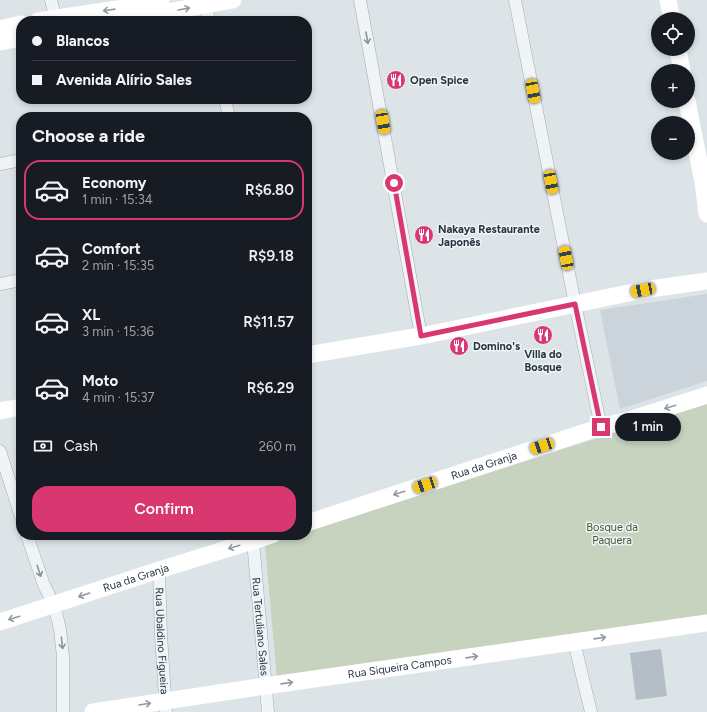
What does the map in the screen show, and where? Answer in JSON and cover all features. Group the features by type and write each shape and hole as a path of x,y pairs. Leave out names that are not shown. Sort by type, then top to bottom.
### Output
{"street":[{"path":"51,0 55,16"},
{"path":"65,16 130,3 161,0"},
{"path":"155,16 207,9 233,0"},
{"path":"360,0 421,336"},
{"path":"515,0 575,304 601,427"},
{"path":"668,0 671,12"},
{"path":"0,29 16,25"},
{"path":"0,42 16,39"},
{"path":"688,108 703,182 707,214"},
{"path":"0,164 16,161"},
{"path":"0,284 16,281"},
{"path":"312,353 421,336 643,290 707,281"},
{"name":"Rua da Granja","path":"312,521 601,427 632,419 707,395"},
{"path":"0,411 16,408"},
{"path":"0,450 16,501"},
{"path":"29,540 44,585 54,605 60,629 63,657 63,712"},
{"name":"Rua da Granja","path":"0,622 256,540"},
{"name":"Rua Tertuliano Sales","path":"253,541 268,712"},
{"name":"Rua Ubaldino Figueira","path":"159,570 165,706"},
{"name":"Rua Siqueira Campos","path":"93,712 165,706 265,686 707,623"},
{"path":"574,642 592,712"}],"shaded area":[{"path":"707,294 707,381 620,409 600,310"}],"green space":[{"name":"Bosque da Paquera","path":"707,403 707,617 277,679 265,545 280,540 312,540 312,529"}],"building":[{"path":"661,649 667,696 636,700 630,653"}],"place":[{"name":"Open Spice","path":"396,80"},
{"name":"Nakaya Restaurante Japonês","path":"424,235"},
{"name":"Villa do Bosque","path":"543,335"},
{"name":"Domino's","path":"459,346"}],"route":[{"path":"394,183 421,336 575,304 601,427"}]}
